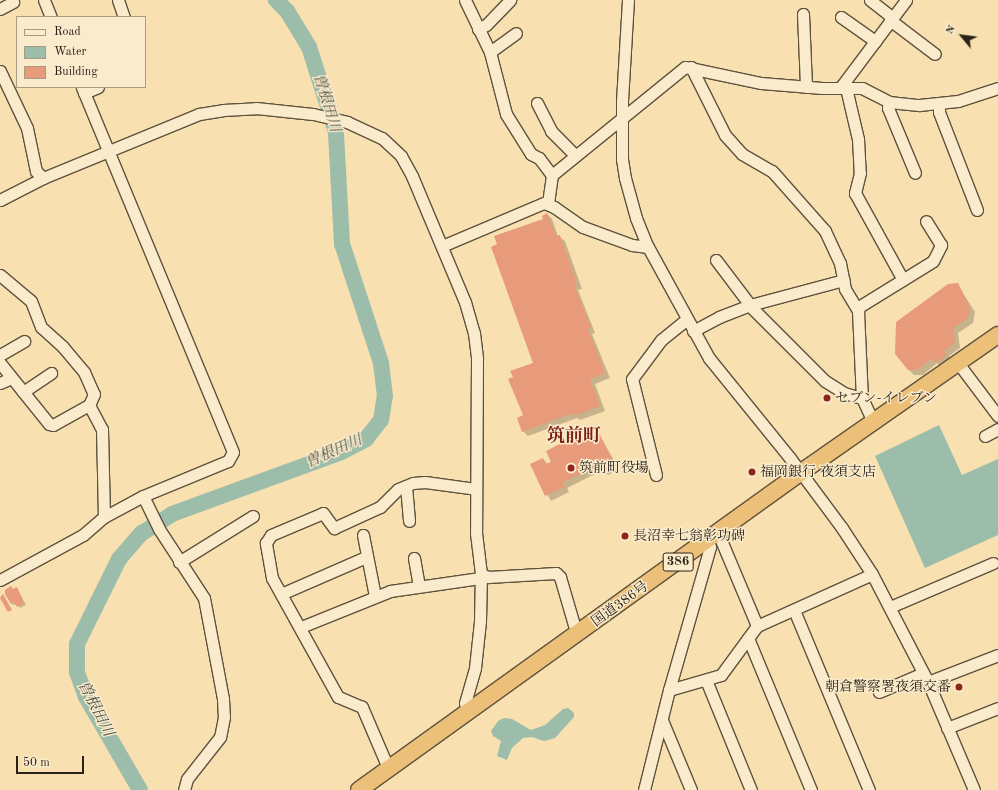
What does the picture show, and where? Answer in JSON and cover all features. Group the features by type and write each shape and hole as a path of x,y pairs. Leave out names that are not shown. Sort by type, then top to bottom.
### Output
{"highway":[{"name":"国道386号","path":"359,790 713,538 800,473 958,363 997,338"}],"street":[{"path":"44,0 51,16"},
{"path":"118,0 124,16"},
{"path":"465,0 478,30 490,52 506,114 531,154 539,158 552,175"},
{"path":"478,30 486,25 510,0"},
{"path":"630,0 622,119 625,178 636,218 648,247 686,320 709,358 842,528 872,574 925,678 974,790"},
{"path":"870,0 935,54"},
{"path":"843,88 875,41 906,0"},
{"path":"0,9 13,2"},
{"path":"803,14 806,87"},
{"path":"841,17 875,41"},
{"path":"490,52 516,33"},
{"path":"691,67 725,135 742,154 772,171 825,230 840,263 846,289 857,308 862,398 873,422"},
{"path":"548,204 552,175 685,68 691,67 761,83 806,87 862,88 889,102 939,104 958,101 998,88"},
{"path":"0,71 3,84 27,128 36,171 43,178"},
{"path":"0,580 83,535 104,517 145,501 228,461 233,452 83,90 93,88"},
{"path":"843,88 858,139 860,173 855,193 902,280"},
{"path":"889,102 888,108 915,173"},
{"path":"537,103 551,131 575,155"},
{"path":"939,104 939,112 977,210"},
{"path":"0,200 43,178 199,114 256,108 313,114 347,122 382,138 401,156 412,176 442,246 465,302 474,333 477,359 476,533 481,576 480,621 475,668 465,703 468,712"},
{"path":"442,246 544,203 548,204 583,227 632,245 648,247"},
{"path":"857,308 933,261 941,245 926,221"},
{"path":"716,260 750,305 825,381 844,394 862,398"},
{"path":"0,275 31,301 41,327 63,347 84,372 94,394 89,405 53,425 49,424 0,363"},
{"path":"693,331 719,317 750,305 844,280"},
{"path":"656,475 632,379 662,340 686,320"},
{"path":"0,355 24,341"},
{"path":"958,363 998,416"},
{"path":"23,392 52,373"},
{"path":"0,383 11,378"},
{"path":"89,405 102,429 104,517"},
{"path":"986,436 998,429"},
{"path":"389,770 362,707 338,697 301,627 272,578 266,543 271,534 323,513 334,528 380,506 388,496 406,486 425,482 476,489"},
{"path":"406,486 409,520"},
{"path":"145,501 158,529 204,598 220,676 224,717 220,737 187,779 184,790"},
{"path":"179,562 252,516"},
{"path":"363,535 366,557 375,596"},
{"path":"713,538 757,626"},
{"path":"644,790 669,690 713,538"},
{"path":"281,594 366,557"},
{"path":"414,558 419,586"},
{"path":"890,608 993,563"},
{"path":"301,627 375,596 419,586 481,576 488,577 556,573 560,577 576,635"},
{"path":"669,690 721,675 732,664 757,626 872,574"},
{"path":"794,610 870,790"},
{"path":"748,638 812,790"},
{"path":"880,692 998,655"},
{"path":"706,680 751,790"},
{"path":"947,728 998,708"},
{"path":"662,720 691,790"}],"water":[{"path":"939,425 962,475 998,459 998,535 925,568 875,456"},
{"path":"568,708 574,713 574,717 555,738 544,741 532,737 523,738 512,748 507,760 497,756 501,741 493,736 491,731 498,721 504,718 512,719 531,730 545,725 563,709"}],"building":[{"path":"547,213 556,236 560,235 577,284 574,285 591,327 588,329 605,373 590,379 600,406 574,416 573,413 522,432 517,418 523,415 508,379 513,377 510,371 533,363 491,247 497,244 494,236 543,219 542,216"},
{"path":"958,283 970,307 968,318 953,328 955,343 944,351 947,355 936,363 932,359 917,370 908,370 895,354 896,322 948,284"},
{"path":"581,433 584,440 599,433 614,464 602,470 599,464 562,483 565,487 545,496 530,464 543,458 546,464 551,462 546,451"},
{"path":"11,586 13,589 17,587 24,603 17,607 14,602 11,604 5,594 5,590"},
{"path":"3,594 12,610 8,612 0,598"}],"waterway":[{"name":"曽根田川","path":"140,790 86,697 77,672 77,644 119,559 142,533 172,514 341,452 366,439 381,420 385,396 381,363 342,244 336,132 309,47 287,11 276,0"}],"place":[{"name":"セブン-イレブン","path":"827,398"},
{"name":"筑前町役場","path":"571,468"},
{"name":"福岡銀行 夜須支店","path":"752,472"},
{"name":"長沼幸七翁彰功碑","path":"625,536"},
{"name":"朝倉警察署夜須交番","path":"959,687"}],"district":[{"name":"筑前町","path":"574,436"}]}
